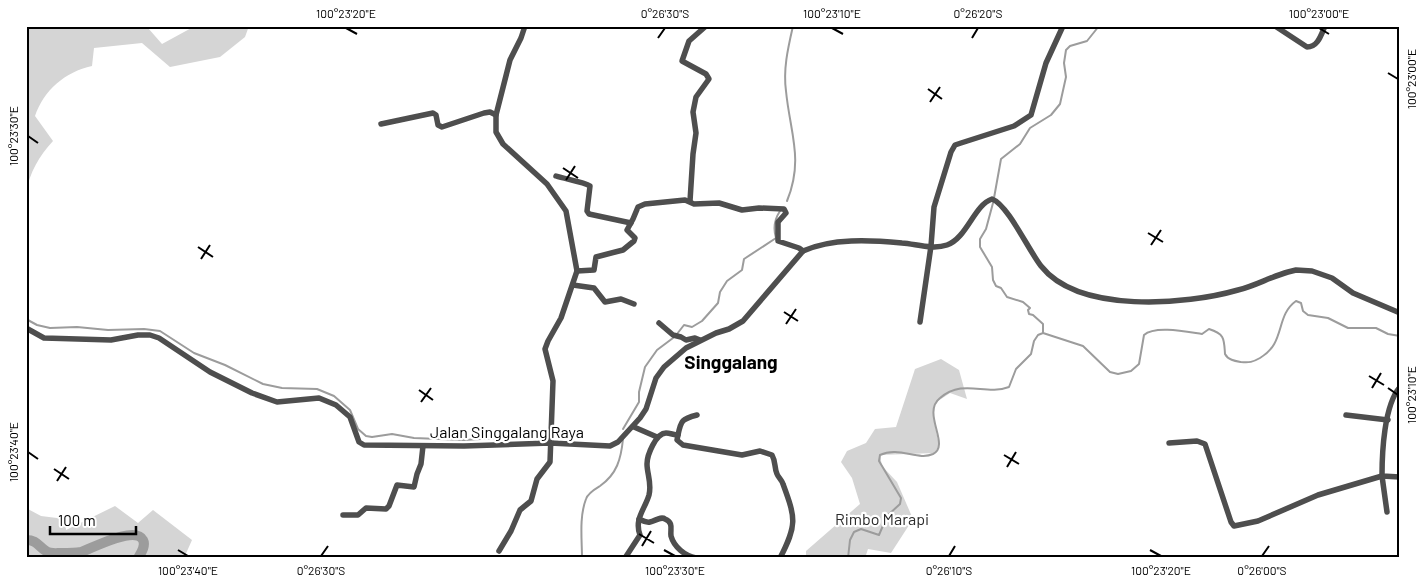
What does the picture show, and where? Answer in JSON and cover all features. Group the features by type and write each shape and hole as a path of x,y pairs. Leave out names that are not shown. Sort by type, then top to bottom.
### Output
{"street":[{"path":"500,551 520,510 531,501 537,480 549,464 553,381 545,349 562,318 577,271 566,211 544,181 503,144 496,132 496,115 510,60 525,26"},
{"path":"690,201 692,154 696,132 693,113 696,97 709,79 706,74 682,61 689,41 706,26"},
{"path":"920,322 931,246 934,207 950,152 955,145 961,142 1014,126 1031,115 1046,63 1063,26"},
{"path":"1275,26 1307,47 1312,47 1316,44 1325,26"},
{"path":"381,124 433,113 436,115 438,125 442,127 484,113 490,112 496,115"},
{"path":"556,176 575,182 586,183 590,186 587,211 589,214 630,223"},
{"path":"577,271 594,270 596,257 623,250 634,242 634,238 627,230 637,208 643,204 685,200 694,204 719,203 742,210 759,208 784,209 786,213 778,222 778,241 803,251 813,246 842,242 879,241 931,246 949,245 956,240 985,203 992,199 1003,206 1033,254 1048,273 1072,288 1102,298 1138,302 1193,298 1238,290 1296,270 1312,270 1332,278 1353,294 1400,313"},
{"name":"Jalan Singgalang Raya","path":"26,328 44,338 111,340 138,335 150,335 159,338 210,372 252,394 277,402 319,398 336,405 350,417 359,442 364,445 423,446 550,443 605,447 618,442 634,427 646,409 656,378 664,367 681,352 700,340 729,329 743,321 803,251"},
{"path":"573,285 594,288 605,302 621,299 634,304"},
{"path":"659,323 673,335 680,336 686,340 695,338 700,340"},
{"path":"1387,512 1382,476 1388,420 1393,397 1400,387"},
{"path":"697,415 681,422 677,440 683,445 742,455 760,451 772,455 776,464 776,472 783,483 794,519 790,537 780,558"},
{"path":"1346,415 1388,420"},
{"path":"634,427 657,437"},
{"path":"626,558 640,535 639,519 650,492 647,464 657,437 666,433 678,435"},
{"path":"1169,443 1197,441 1206,444 1231,522 1234,526 1258,521 1318,495 1382,476 1400,477"},
{"path":"343,515 358,515 366,508 386,509 397,485 414,487 422,464 423,446"},
{"path":"639,519 648,522 662,518 666,519 671,526 672,536 680,549 688,557 696,558"}],"green space":[{"path":"26,26 139,26 148,28 162,44 195,26 249,26 245,37 220,57 170,67 142,43 94,48 92,66 64,78 50,90 39,107 35,116 53,141 43,152 36,165 26,192"},
{"name":"Rimbo Marapi","path":"941,359 959,370 967,399 950,393 935,403 933,417 939,445 935,453 880,455 882,466 897,482 913,519 891,553 868,549 865,558 806,558 806,551 860,504 852,478 841,462 847,451 866,443 875,429 896,427 915,369"},
{"path":"115,506 138,523 153,510 192,540 184,558 26,558 26,508 41,516 65,519 66,530"}],"waterway":[{"path":"787,201 795,172 794,146 785,83 786,59 793,26"},
{"path":"994,198 1001,159 1020,144 1030,128 1051,115 1060,104 1066,77 1064,63 1066,50 1070,46 1087,41 1099,26"},
{"path":"848,558 850,540 854,532 861,529 879,535 887,516 900,504 901,498 879,461 880,455 894,452 921,456 933,454 938,450 939,444 933,412 935,404 940,398 958,389 991,390 1009,387 1016,369 1031,354 1034,341 1038,335 1043,333 1043,324 1033,315 1029,314 1028,310 1030,308 1023,302 1007,297 1001,288 996,286 993,280 992,267 980,247 980,239 986,229 993,203"},
{"path":"677,334 684,325 692,327 702,321 718,303 720,292 727,281 742,270 744,259 776,238 775,224 780,211"},
{"path":"1043,333 1083,346 1110,372 1118,374 1131,371 1139,364 1144,335 1156,330 1202,334 1209,329 1218,333 1223,338 1225,354 1228,358 1241,362 1249,362 1260,358 1274,345 1285,314 1296,301 1301,303 1303,311 1308,315 1328,318 1348,328 1376,328 1388,334 1400,336"},
{"path":"26,319 37,325 50,328 77,327 108,330 144,329 160,331 194,353 225,365 263,384 282,388 317,389 334,396 350,410 358,429 366,436 392,434 414,438 464,440 516,437 545,431"},
{"path":"623,429 639,402 639,392 645,367 657,350 673,338"},
{"path":"582,558 582,521 586,499 614,471 621,453 623,439"},
{"path":"26,540 35,542 49,553 71,553 81,552 123,536 139,536 143,540 144,545 138,558"}],"district":[{"name":"Singgalang","path":"731,362"}]}
